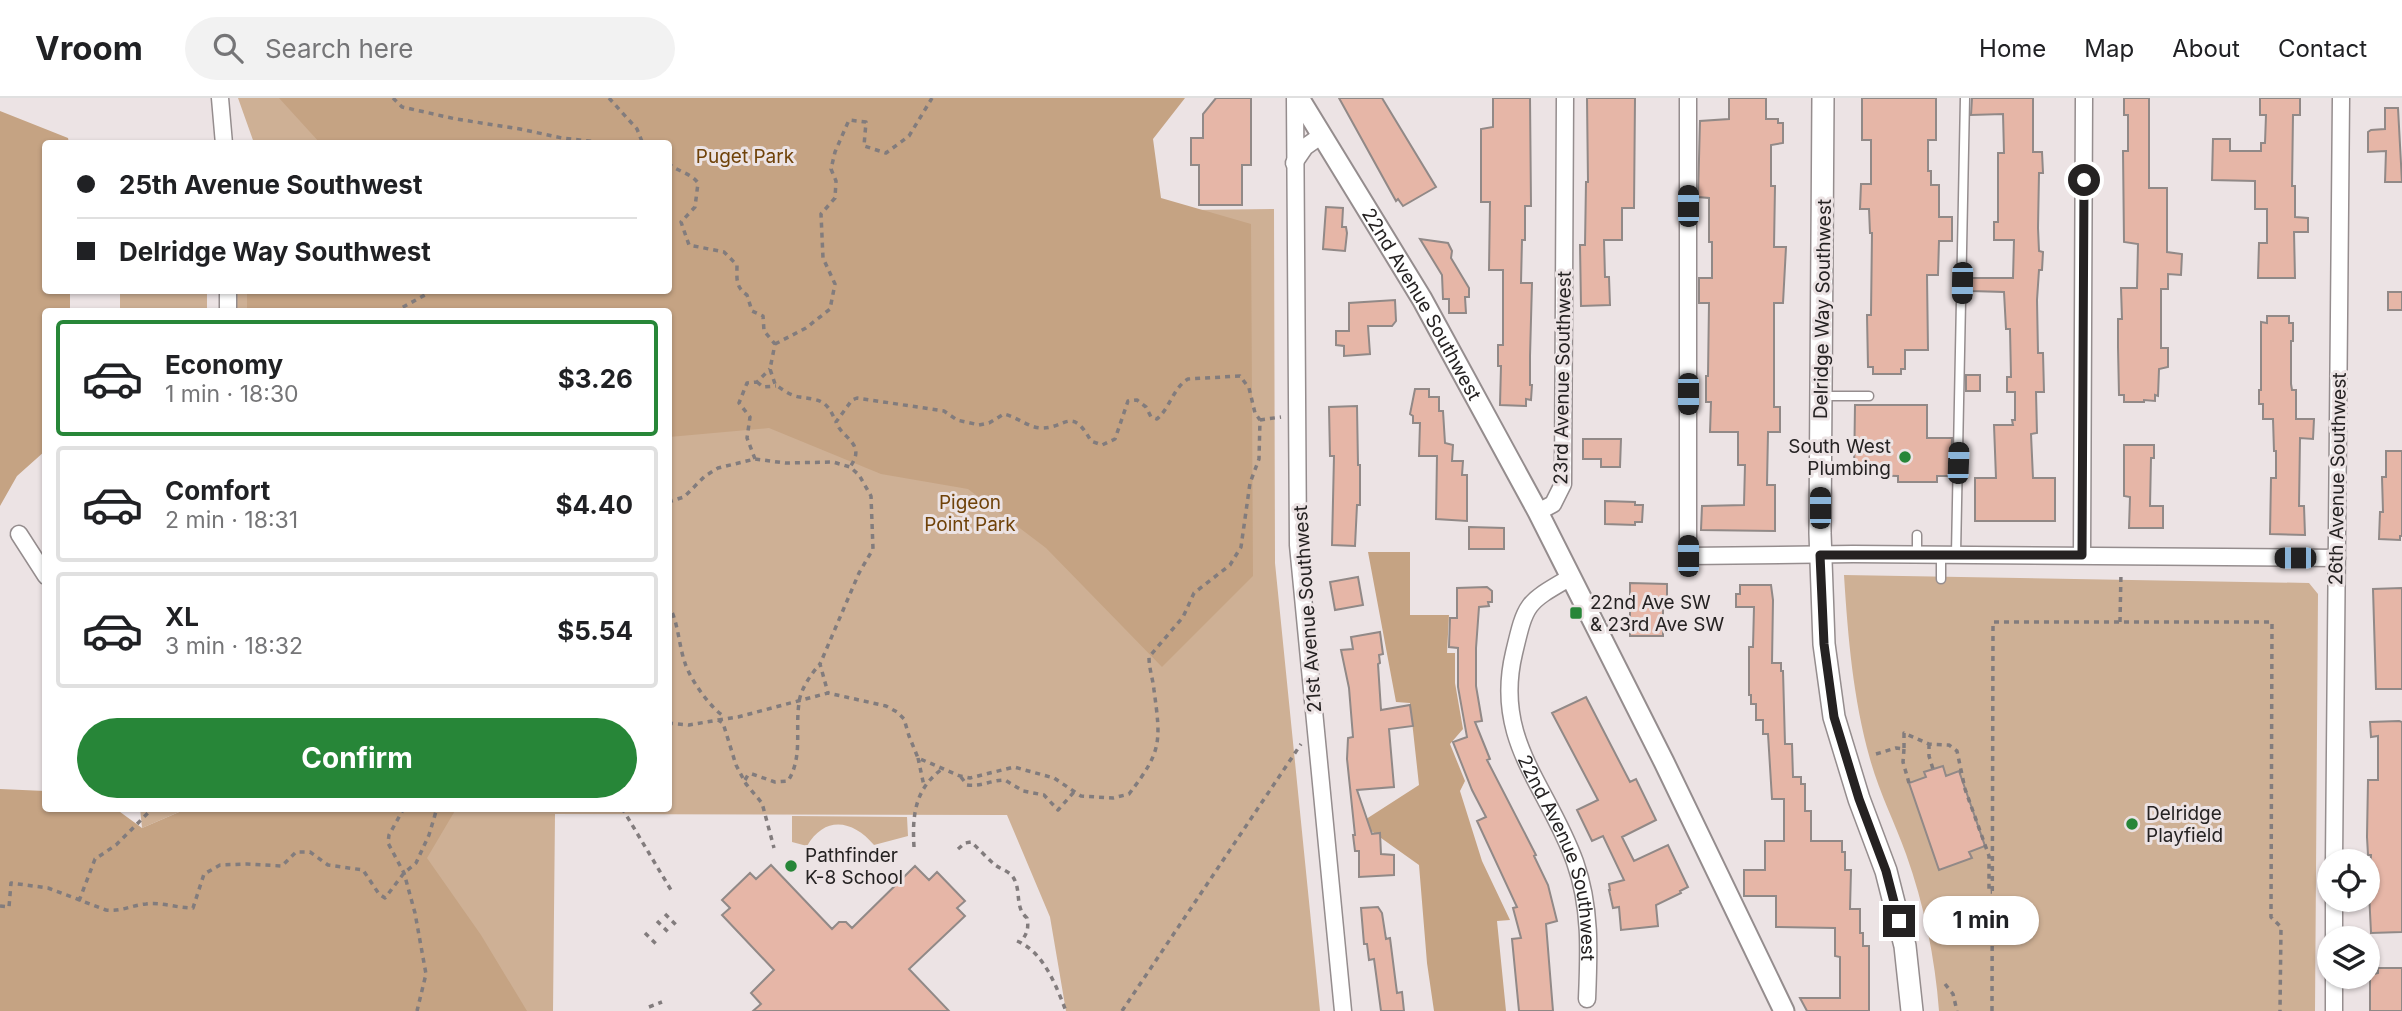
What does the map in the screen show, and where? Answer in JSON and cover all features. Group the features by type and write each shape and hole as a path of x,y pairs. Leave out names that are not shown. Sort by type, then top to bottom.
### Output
{"main road":[{"name":"Delridge Way Southwest","path":"1823,98 1820,555 1824,644 1834,717 1859,799 1886,871 1905,946 1912,1011"}],"street":[{"path":"220,98 224,140"},
{"name":"22nd Avenue Southwest","path":"1297,98 1422,299 1538,512"},
{"name":"21st Avenue Southwest","path":"1297,98 1294,163 1298,545 1343,1011"},
{"name":"23rd Avenue Southwest","path":"1538,512 1553,504 1563,484 1565,98"},
{"path":"1688,98 1688,556 1948,554 2337,558"},
{"path":"2082,555 2084,98"},
{"name":"26th Avenue Southwest","path":"2334,849 2341,98"},
{"path":"1294,163 1305,147 1322,135"},
{"path":"1538,512 1664,762 1784,1011"},
{"path":"19,534 42,571"},
{"name":"22nd Avenue Southwest","path":"1571,577 1536,598 1527,608 1510,670 1508,701 1523,754 1575,861 1590,935 1587,999"},
{"path":"2334,989 2334,1011"}],"lane":[{"path":"1941,579 1948,554 1965,98"},
{"path":"1821,396 1868,396"},
{"path":"1917,535 1917,554"}],"path":[{"path":"393,98 402,107 456,120 520,128 558,140"},
{"path":"609,98 637,129 641,140"},
{"path":"775,344 806,328 830,309 835,285 823,258 821,214 835,198 836,181 831,169 835,152 849,120 866,122 864,146 886,153 909,136 932,98"},
{"path":"672,166 694,176 698,183 695,207 681,222 689,245 724,252 737,265 736,281 741,291 747,295 752,311 763,316 764,331 775,344"},
{"path":"401,308 427,294"},
{"path":"775,344 770,369 776,386"},
{"path":"755,459 747,438 750,417 739,403 747,383 757,382 770,369"},
{"path":"836,422 852,400 858,398 944,411 957,420 979,425 989,423 1004,414 1038,428 1065,421 1085,429 1091,441 1096,444 1108,444 1117,435 1128,401 1137,400 1146,407 1151,417 1157,419 1163,415 1181,383 1188,379 1240,376 1249,388 1255,413 1260,420 1259,458 1250,483 1241,547 1230,565 1194,593 1183,617 1149,657 1159,727 1158,746 1154,757 1129,794 1122,797 1087,797 1074,792 1054,778 1014,767 970,778 918,758"},
{"path":"757,382 763,387 776,386 800,397 818,400 832,412 837,428 850,439 855,448 850,467"},
{"path":"1260,420 1281,417"},
{"path":"672,501 684,497 705,476 718,468 755,459 785,463 824,461 850,467 859,475 871,496 873,549 859,573 820,664 812,673 799,701 798,744 790,777 788,781 780,782 752,774 744,781"},
{"path":"2120,573 2120,622"},
{"path":"672,612 686,668 719,714 727,718"},
{"path":"1992,1011 1993,622 2272,622 2272,917 2281,927 2280,1011"},
{"path":"820,664 828,693"},
{"path":"672,723 689,725 738,717 828,693 886,706 904,719 918,758 924,786"},
{"path":"725,728 727,718"},
{"path":"718,720 725,728 732,754 744,781 762,803 774,848"},
{"path":"1909,783 1903,762 1904,733 1929,744 1950,745 1956,751 1965,789 1989,856 1989,892 1992,892"},
{"path":"1122,1011 1302,742"},
{"path":"1929,744 1933,769"},
{"path":"1876,754 1896,748 1904,749"},
{"path":"914,847 913,817 918,797 924,786 943,769"},
{"path":"960,776 967,785 978,787 1005,779 1023,792 1044,795 1059,810 1074,792"},
{"path":"79,901 95,859 116,845 149,812"},
{"path":"402,812 389,835 388,843 404,873 426,974 417,1011"},
{"path":"0,905 9,908 11,883 48,888 79,901 116,911 146,904 193,908 204,874 220,865 282,866 296,852 310,852 328,865 363,870 379,894 385,898 404,873 416,863 436,812"},
{"path":"624,812 671,890"},
{"path":"958,849 971,842 995,864 1013,875 1019,906 1029,927 1028,933 1019,942 1040,960 1051,976 1066,1011"},
{"path":"665,914 679,928"},
{"path":"657,921 671,935"},
{"path":"645,933 659,947"},
{"path":"1944,984 1953,994 1957,1011"},
{"path":"649,1007 662,1002"}],"green space":[{"name":"Pigeon Point Park","path":"238,98 1177,98 1107,211 1274,209 1275,563 1320,1011 1066,1011 1050,917 1007,815 555,814 553,1011 423,1011 423,812 672,812 672,308 221,308 221,294 672,294 672,140 253,140"},
{"name":"Puget Park","path":"279,98 1185,98 1153,139 1161,198 1251,224 1253,576 1162,667 1046,548 968,489 881,474 769,428 672,437 672,308 247,308 247,294 672,294 672,140 317,140"},
{"path":"0,111 68,138 42,140 42,294 70,294 70,308 42,308 42,454 17,476 0,506"},
{"path":"120,294 207,294 207,308 120,308"},
{"path":"1368,552 1410,552 1410,615 1449,615 1447,653 1455,653 1455,683 1463,729 1450,744 1465,781 1460,791 1482,861 1510,920 1497,921 1506,1011 1434,1011 1419,865 1360,823 1419,785 1410,703 1396,702"},
{"name":"Delridge Playfield","path":"1844,575 2309,583 2318,594 2315,1011 1939,1011 1932,951 1918,892 1878,783 1864,736 1852,668"},
{"path":"0,789 42,791 42,812 120,812 142,828 179,812 454,812 427,858 481,935 527,1011 0,1011"},
{"path":"140,812 179,812 142,828"},
{"path":"792,816 907,817 908,836 874,845 857,830 839,824 822,829 807,846 792,842"}],"building":[{"path":"1216,98 1251,98 1251,165 1242,165 1242,205 1199,205 1199,165 1191,165 1191,138 1203,138 1203,114"},
{"path":"1339,98 1382,98 1436,187 1403,206 1398,199 1396,201"},
{"path":"1493,98 1530,98 1531,206 1525,206 1521,283 1532,283 1532,385 1531,400 1526,399 1526,406 1500,405 1501,366 1498,366 1498,345 1503,345 1503,270 1489,270 1490,202 1481,202 1481,129 1493,127"},
{"path":"1587,98 1635,98 1634,208 1622,208 1622,240 1604,240 1605,277 1609,277 1610,305 1581,306 1580,245 1585,245 1588,182"},
{"path":"1729,98 1766,98 1766,119 1778,119 1778,123 1783,123 1783,143 1771,145 1771,186 1775,186 1774,247 1786,247 1783,303 1774,303 1774,407 1780,407 1780,432 1768,432 1767,485 1775,485 1775,531 1701,530 1702,506 1744,505 1745,465 1738,465 1738,432 1710,432 1711,402 1706,402 1709,303 1699,303 1699,278 1712,278 1709,198 1698,197 1700,121 1729,119"},
{"path":"1862,98 1936,98 1936,140 1928,140 1928,171 1931,171 1931,185 1939,185 1939,217 1952,217 1952,241 1939,241 1938,275 1927,275 1928,350 1905,350 1905,369 1901,369 1901,374 1873,374 1873,367 1868,367 1867,315 1871,315 1872,233 1869,209 1860,209 1861,184 1871,184 1871,140 1862,140"},
{"path":"1972,98 2033,98 2033,152 2042,152 2043,173 2039,173 2039,251 2043,252 2037,300 2038,353 2043,353 2044,392 2036,392 2037,433 2031,434 2033,478 2055,478 2055,521 1975,521 1975,478 1996,478 1994,425 2013,425 2015,392 2007,392 2007,377 2011,377 2010,329 2006,329 2004,292 1971,291 1971,278 2013,278 2014,240 1994,240 1994,222 1998,222 1998,153 2004,153 2003,114 1971,115"},
{"path":"2124,98 2149,98 2149,188 2167,188 2167,252 2182,254 2181,275 2168,274 2168,289 2161,289 2161,348 2168,348 2168,367 2159,369 2158,396 2155,395 2155,401 2144,402 2124,402 2124,395 2119,395 2118,319 2122,319 2121,288 2137,288 2138,244 2124,242 2123,151 2128,151 2128,115 2124,115"},
{"path":"2260,98 2300,98 2300,115 2293,115 2292,186 2295,186 2295,217 2308,218 2308,232 2294,232 2295,278 2258,278 2259,243 2267,243 2267,209 2255,209 2255,181 2212,180 2213,139 2230,139 2230,151 2261,151 2261,143 2265,143 2266,115 2260,115"},
{"path":"2385,108 2398,108 2402,182 2385,182 2386,151 2368,152 2368,132 2385,129"},
{"path":"1326,207 1343,208 1342,227 1346,227 1347,233 1345,251 1323,249"},
{"path":"1420,239 1448,243 1452,251 1451,258 1469,288 1469,297 1465,297 1466,313 1449,313 1449,299 1443,299 1442,275"},
{"path":"2388,292 2402,292 2402,310 2388,310"},
{"path":"1395,300 1396,321 1392,326 1368,326 1370,354 1344,356 1344,346 1336,345 1336,331 1349,331 1349,303"},
{"path":"2267,316 2289,316 2289,323 2293,323 2291,384 2292,390 2296,390 2296,419 2314,419 2313,439 2300,438 2299,506 2304,506 2305,535 2270,534 2271,478 2276,478 2276,451 2273,419 2263,419 2263,404 2259,404 2261,322 2267,323"},
{"path":"1966,375 1980,375 1980,391 1966,391"},
{"path":"1415,389 1429,389 1429,397 1439,397 1439,411 1443,411 1445,443 1453,445 1452,461 1463,461 1462,475 1467,475 1467,521 1436,519 1437,456 1419,456 1420,423 1413,423 1413,416 1410,414"},
{"name":"South West Plumbing","path":"1855,405 1927,405 1927,438 1952,438 1951,476 1937,476 1937,482 1898,482 1898,476 1854,475"},
{"path":"1357,406 1360,505 1357,505 1355,546 1332,545 1334,456 1330,456 1329,407"},
{"path":"1583,439 1621,439 1620,467 1601,467 1601,459 1583,459"},
{"path":"2124,445 2154,445 2154,458 2151,458 2150,506 2163,506 2163,528 2129,528 2130,497 2124,496"},
{"path":"2386,451 2402,451 2400,540 2379,539"},
{"path":"1605,501 1635,502 1635,505 1643,505 1642,522 1635,522 1635,525 1605,524"},
{"path":"1469,527 1504,528 1504,549 1469,549"},
{"path":"1358,577 1363,605 1335,610 1330,582"},
{"path":"1630,583 1667,584 1667,605 1663,605 1663,636 1630,636"},
{"path":"1740,585 1771,585 1772,663 1781,663 1783,671 1785,744 1792,744 1793,777 1801,777 1801,784 1805,784 1805,811 1811,811 1811,841 1842,841 1845,870 1851,870 1850,909 1860,909 1863,946 1869,946 1869,1011 1807,1011 1800,998 1840,998 1840,957 1835,956 1835,928 1776,927 1776,896 1744,896 1744,870 1765,870 1765,841 1784,841 1784,799 1772,799 1768,734 1763,734 1763,720 1756,720 1756,704 1751,704 1749,695 1749,647 1753,647 1754,607 1736,607 1736,594 1740,594"},
{"path":"1487,587 1492,591 1492,602 1488,602 1489,606 1479,607 1476,648 1476,686 1482,721 1475,722 1490,759 1487,760 1536,855 1534,856 1548,885 1557,921 1546,924 1553,1011 1519,1011 1512,939 1521,938 1513,908 1517,907 1477,821 1486,817 1453,742 1467,737 1458,687 1458,648 1449,647 1450,618 1457,618 1457,588"},
{"path":"2402,588 2402,689 2376,689 2373,589"},
{"path":"1380,632 1383,654 1379,655 1378,664 1381,710 1410,705 1413,726 1389,729 1394,787 1357,790 1372,834 1380,833 1381,854 1394,855 1394,875 1359,877 1359,851 1355,851 1347,759 1348,738 1353,737 1349,688 1341,650 1353,649 1351,637"},
{"path":"1586,697 1630,782 1636,779 1656,820 1622,837 1634,861 1668,845 1688,887 1656,905 1658,926 1621,930 1619,907 1613,908 1609,884 1624,880 1603,836 1592,841 1577,810 1598,800 1552,713"},
{"path":"2370,722 2402,722 2402,932 2380,933 2380,926 2371,926 2370,912 2380,912 2380,849 2368,849 2368,780 2378,780 2378,736 2371,737"},
{"path":"1943,766 1946,776 1959,771 1985,846 1969,852 1972,858 1939,870 1909,783 1926,777 1924,772"},
{"path":"771,865 832,929 839,922 846,922 852,928 915,866 929,880 937,872 965,901 957,908 965,916 909,969 949,1011 753,1011 761,1004 751,993 774,970 722,915 730,908 722,900 750,873 756,879"},
{"path":"1378,907 1382,913 1386,939 1390,938 1397,993 1402,992 1404,1011 1381,1011 1374,959 1369,960 1367,944 1364,944 1361,908"},
{"path":"2380,968 2402,968 2402,1011 2370,1011 2370,989 2380,989"}],"place":[{"name":"South West Plumbing","path":"1905,457"},
{"name":"22nd Ave SW & 23rd Ave SW","path":"1576,613"},
{"name":"Delridge Playfield","path":"2132,824"},
{"name":"Pathfinder K-8 School","path":"791,866"}],"route":[{"path":"1899,921 1886,871 1859,799 1834,717 1824,644 1820,555 2082,555 2084,180"}]}
